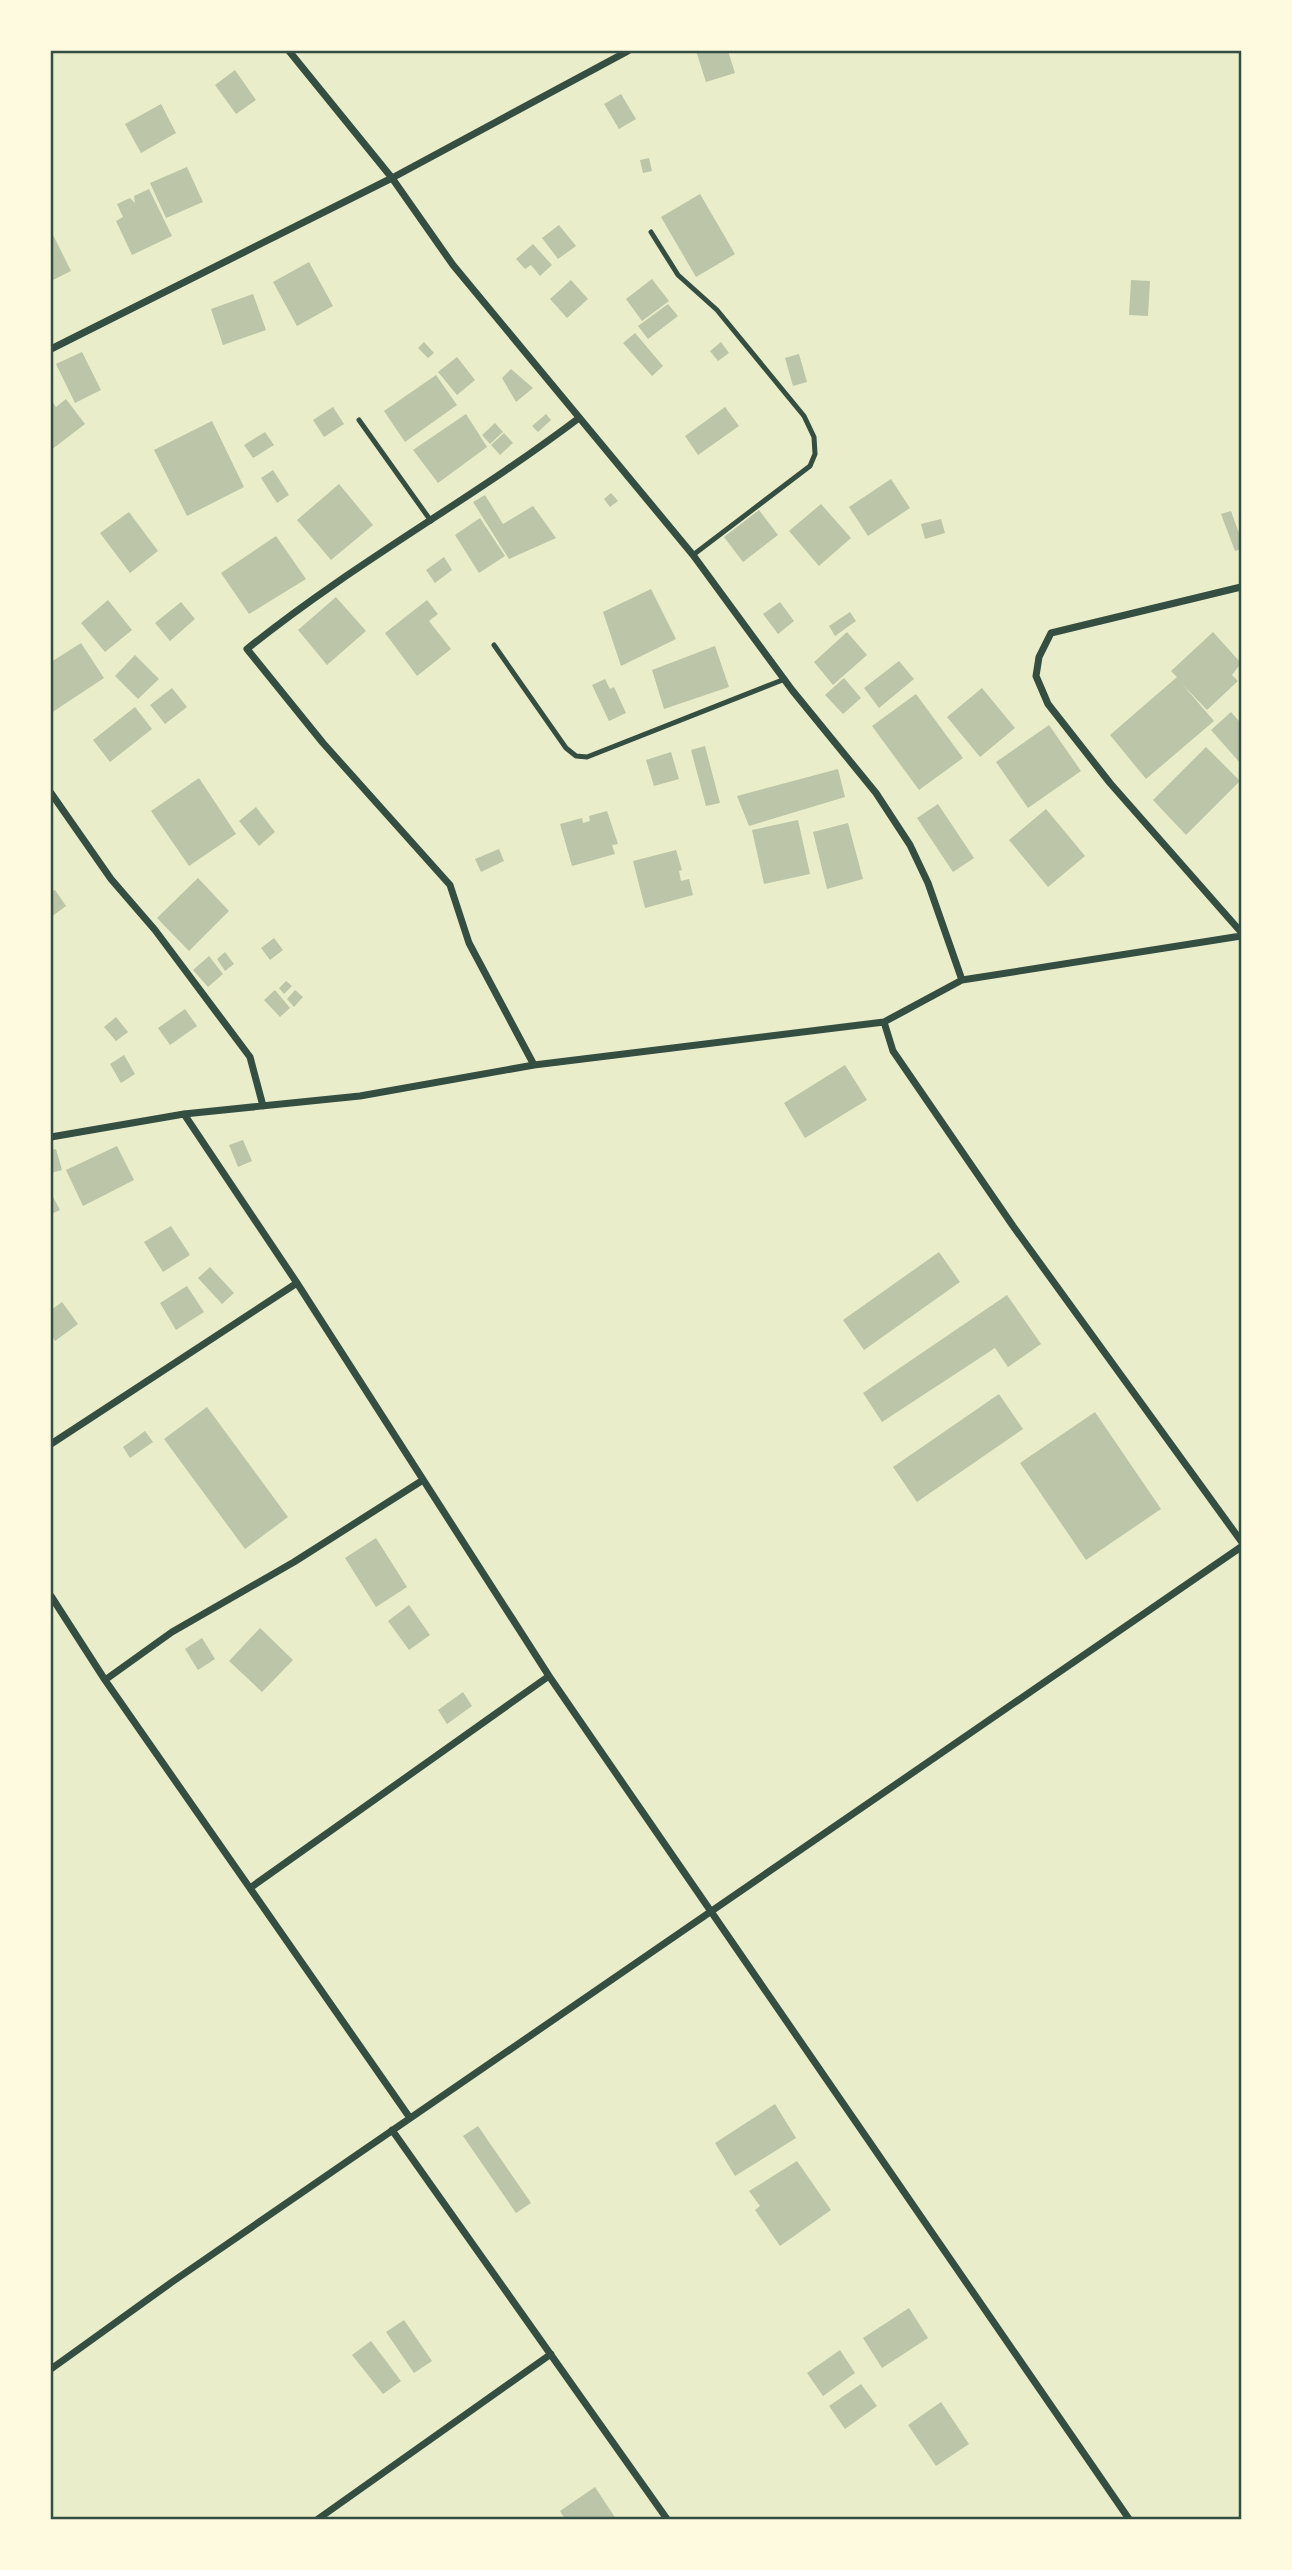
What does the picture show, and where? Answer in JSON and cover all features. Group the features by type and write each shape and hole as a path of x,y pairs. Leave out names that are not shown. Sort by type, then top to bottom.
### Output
{"street":[{"path":"289,51 392,178 453,265 693,555 785,679 876,793 910,845 931,892 962,981"},
{"path":"51,349 392,178 628,51"},
{"path":"534,1065 469,943 450,885 323,743 247,649 287,617 518,465 579,418"},
{"path":"1241,587 1051,633 1039,657 1036,676 1048,704 1110,783 1241,934"},
{"path":"51,793 111,878 155,930 250,1058 262,1106"},
{"path":"51,1137 184,1114 360,1096 534,1065 884,1022 962,981 1241,934"},
{"path":"884,1022 892,1051 1241,1541"},
{"path":"184,1114 297,1283 549,1676 1129,2519"},
{"path":"51,1444 297,1283"},
{"path":"105,1680 172,1632 294,1562 423,1480"},
{"path":"51,2369 392,2130 1241,1547"},
{"path":"51,1597 105,1680 410,2118"},
{"path":"250,1888 549,1676"},
{"path":"392,2130 667,2519"},
{"path":"318,2519 551,2354"}],"lane":[{"path":"651,232 678,275 717,310 804,416 814,438 815,454 810,466 693,555"},
{"path":"359,420 431,521"},
{"path":"494,645 566,748 576,756 587,757 785,679"}],"building":[{"path":"696,51 728,51 735,73 706,82"},
{"path":"235,70 256,100 236,114 215,85"},
{"path":"621,94 636,119 619,129 604,104"},
{"path":"161,104 176,133 141,153 125,124"},
{"path":"649,158 652,171 643,173 640,160"},
{"path":"187,167 203,202 166,218 150,183"},
{"path":"149,189 172,236 132,255 116,221 123,217 117,204 130,198 135,203 134,196"},
{"path":"700,194 735,254 696,277 661,217"},
{"path":"559,225 576,246 558,259 542,238"},
{"path":"51,231 71,271 51,281"},
{"path":"533,244 552,265 540,276 531,265 525,269 516,259"},
{"path":"309,262 333,306 297,326 273,282"},
{"path":"652,279 669,301 642,321 626,299"},
{"path":"571,280 588,299 567,318 550,299"},
{"path":"1131,280 1150,281 1148,316 1129,315"},
{"path":"253,294 266,330 223,345 211,309"},
{"path":"668,304 678,316 648,339 638,326"},
{"path":"635,333 663,366 652,376 623,343"},
{"path":"424,342 434,353 428,358 418,348"},
{"path":"721,342 729,353 718,361 710,351"},
{"path":"82,352 101,390 75,403 56,364"},
{"path":"799,354 807,382 793,386 785,358"},
{"path":"457,357 475,380 457,395 438,372"},
{"path":"511,369 533,388 516,402 502,378"},
{"path":"436,375 457,405 405,442 384,411"},
{"path":"66,399 85,424 51,450 51,400 56,407"},
{"path":"333,407 344,424 324,437 313,420"},
{"path":"725,407 739,426 698,455 685,436"},
{"path":"466,414 487,447 438,483 413,450"},
{"path":"546,414 551,420 538,432 532,426"},
{"path":"212,421 244,487 187,516 154,450"},
{"path":"495,423 503,432 490,444 482,435"},
{"path":"265,432 274,445 253,458 244,445"},
{"path":"504,433 513,443 500,455 491,445"},
{"path":"273,470 289,495 277,503 261,478"},
{"path":"891,479 910,508 868,536 849,507"},
{"path":"339,484 373,525 331,560 297,520"},
{"path":"611,493 618,501 610,507 604,499"},
{"path":"485,495 503,524 533,506 556,538 509,559 473,502"},
{"path":"821,504 851,538 819,566 789,531"},
{"path":"759,510 778,535 743,562 724,537"},
{"path":"1231,511 1241,539 1241,549 1235,551 1221,514"},
{"path":"129,512 158,551 130,573 100,533"},
{"path":"480,518 505,556 479,573 455,535"},
{"path":"941,519 945,533 925,539 921,524"},
{"path":"276,536 306,579 249,614 221,573"},
{"path":"444,557 452,570 435,583 426,570"},
{"path":"651,589 676,639 621,666 603,612"},
{"path":"336,597 366,631 327,665 298,630"},
{"path":"108,600 132,630 105,652 81,623"},
{"path":"427,600 438,614 429,621 451,649 417,676 385,633"},
{"path":"181,602 195,619 170,641 155,623"},
{"path":"780,602 794,621 778,634 763,614"},
{"path":"850,612 856,621 835,636 829,626"},
{"path":"847,632 867,655 833,685 814,662"},
{"path":"1213,632 1241,663 1232,675 1238,681 1207,710 1182,684 1214,721 1146,779 1110,735 1177,677 1171,671"},
{"path":"81,643 104,678 51,713 51,662"},
{"path":"715,646 729,687 664,709 652,670"},
{"path":"135,655 159,679 138,699 115,676"},
{"path":"899,661 914,679 879,708 864,688"},
{"path":"844,678 861,698 843,714 825,695"},
{"path":"605,679 610,689 614,687 626,713 609,721 592,685"},
{"path":"172,688 187,707 165,724 150,705"},
{"path":"982,688 1015,728 980,757 947,717"},
{"path":"916,694 963,758 919,790 872,726"},
{"path":"135,707 152,729 110,762 93,740"},
{"path":"1231,712 1239,721 1241,719 1241,764 1211,730"},
{"path":"1049,725 1081,771 1028,808 996,762"},
{"path":"705,746 720,803 706,806 691,750"},
{"path":"1206,747 1240,781 1186,835 1153,800"},
{"path":"671,752 679,779 654,786 646,760"},
{"path":"838,769 845,797 749,826 737,796"},
{"path":"199,778 236,834 189,866 151,811"},
{"path":"938,804 974,858 953,872 917,818"},
{"path":"256,807 275,832 259,846 239,821"},
{"path":"1046,809 1085,856 1048,887 1009,840"},
{"path":"607,811 618,844 612,845 615,854 572,866 560,824 582,818 583,823 590,821 589,816"},
{"path":"798,820 810,874 764,884 752,830"},
{"path":"848,823 863,879 827,889 813,832"},
{"path":"499,849 504,861 481,872 475,859"},
{"path":"676,850 682,870 679,871 681,881 689,879 693,895 645,908 633,861"},
{"path":"198,878 229,911 189,951 157,918"},
{"path":"55,890 66,906 51,917 51,892"},
{"path":"274,938 283,950 270,960 261,948"},
{"path":"225,952 234,964 225,971 217,959"},
{"path":"209,956 223,974 208,987 193,970"},
{"path":"286,981 292,986 284,994 279,988"},
{"path":"275,990 290,1008 280,1017 264,1000"},
{"path":"295,990 303,997 294,1007 287,999"},
{"path":"185,1009 197,1026 170,1045 158,1028"},
{"path":"116,1017 128,1032 116,1041 104,1027"},
{"path":"124,1055 135,1074 121,1083 110,1064"},
{"path":"845,1065 867,1100 805,1138 784,1103"},
{"path":"243,1140 252,1161 238,1167 229,1145"},
{"path":"117,1146 134,1180 83,1206 66,1170"},
{"path":"56,1149 62,1170 51,1173 51,1150"},
{"path":"51,1193 60,1210 51,1214"},
{"path":"171,1226 190,1255 163,1272 144,1242"},
{"path":"939,1252 960,1282 864,1350 843,1320"},
{"path":"210,1267 234,1293 222,1304 198,1278"},
{"path":"187,1286 204,1312 176,1330 160,1303"},
{"path":"1007,1295 1041,1344 1008,1367 995,1348 882,1422 863,1393"},
{"path":"62,1302 78,1324 55,1341 51,1334 51,1310"},
{"path":"999,1394 1023,1429 917,1502 893,1467"},
{"path":"207,1407 288,1517 245,1549 164,1439"},
{"path":"1095,1412 1161,1509 1086,1560 1020,1463"},
{"path":"145,1431 153,1442 130,1458 123,1447"},
{"path":"376,1538 407,1587 376,1607 345,1558"},
{"path":"409,1605 430,1635 409,1650 388,1621"},
{"path":"260,1628 293,1660 262,1692 229,1661"},
{"path":"202,1638 215,1659 198,1670 185,1649"},
{"path":"463,1692 472,1706 447,1724 438,1710"},
{"path":"775,2104 796,2138 735,2176 715,2143"},
{"path":"478,2126 531,2203 516,2213 463,2136"},
{"path":"797,2161 831,2210 780,2246 755,2210 760,2206 749,2191"},
{"path":"909,2308 928,2338 882,2368 863,2338"},
{"path":"404,2320 432,2361 414,2373 386,2332"},
{"path":"371,2341 401,2381 383,2394 352,2355"},
{"path":"840,2350 855,2373 823,2396 807,2373"},
{"path":"861,2384 877,2406 845,2429 829,2406"},
{"path":"941,2402 969,2444 936,2466 908,2425"},
{"path":"595,2487 616,2519 565,2519 560,2511"}]}
